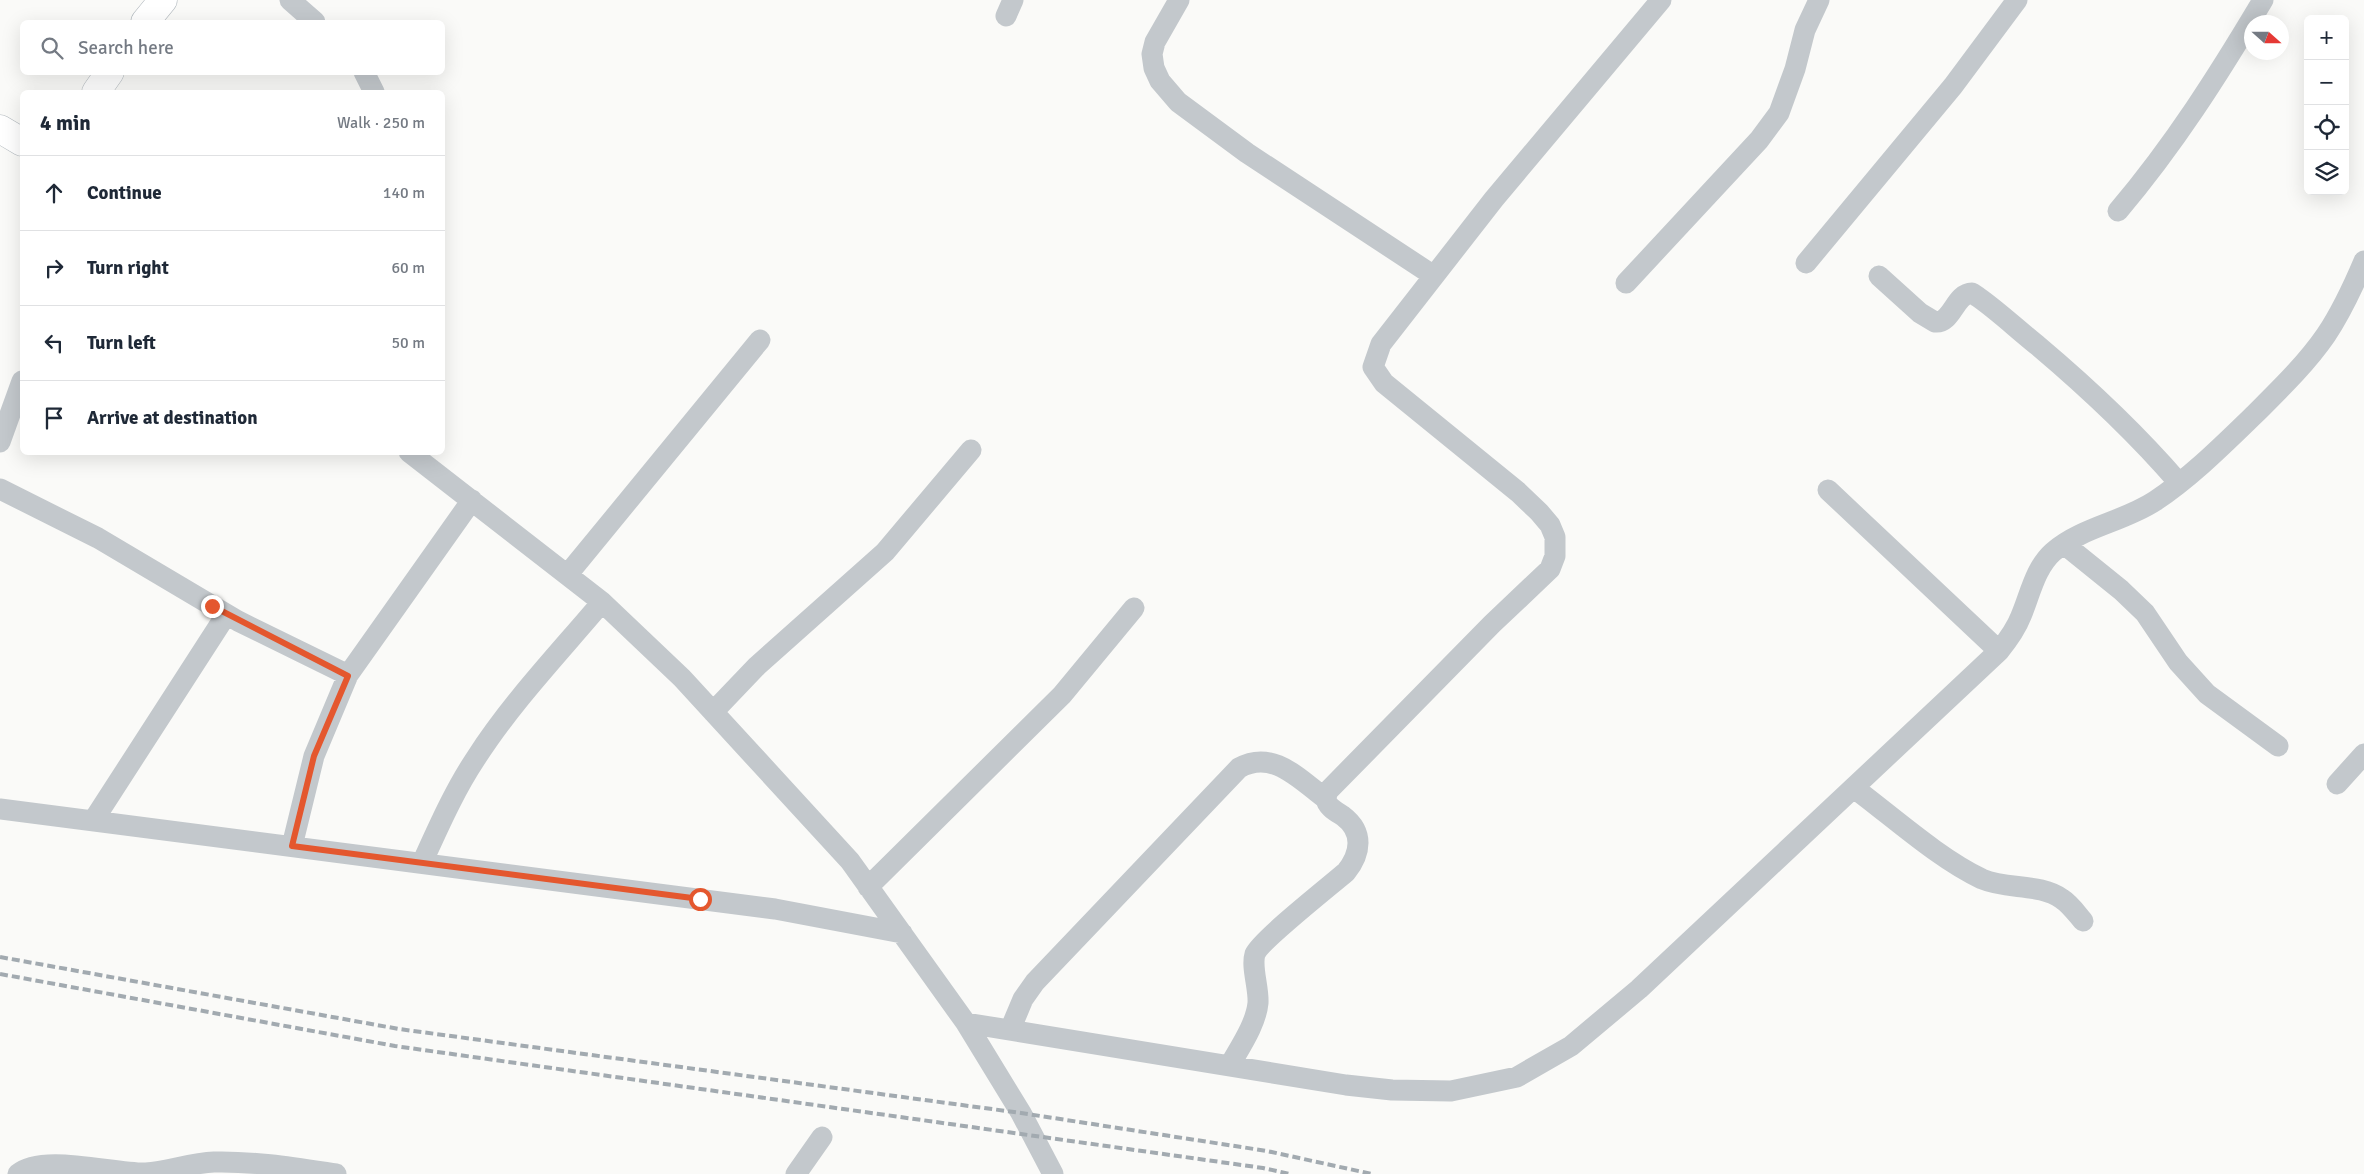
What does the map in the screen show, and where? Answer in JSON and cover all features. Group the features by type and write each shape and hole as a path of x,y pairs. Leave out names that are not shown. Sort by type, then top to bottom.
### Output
{"main road":[{"path":"147,20 163,0"},
{"path":"97,90 108,75"},
{"path":"0,129 20,141"}],"street":[{"path":"290,0 313,20"},
{"path":"1178,0 1155,42 1152,54 1154,68 1160,81 1178,102 1247,153 1434,276"},
{"path":"1326,799 1328,791 1334,784 1492,624 1550,569 1555,556 1555,536 1550,525 1539,512 1518,492 1384,383 1373,367 1380,344 1500,191 1661,0"},
{"path":"1626,283 1759,140 1779,113 1795,69 1804,30 1819,0"},
{"path":"1806,263 1953,86 2017,0"},
{"path":"2118,211 2155,167 2186,124 2263,0"},
{"path":"366,75 373,90"},
{"path":"966,1023 1346,1085 1420,1092 1451,1091 1517,1077 1571,1046 1639,989 1999,651 2018,622 2039,570 2052,554 2064,544 2131,514 2179,484 2227,441 2294,374 2325,336 2340,312 2364,261"},
{"path":"1879,276 1920,312 1935,322 1944,320 1964,296 1972,293 1978,297 2053,358 2110,410 2153,453 2179,484"},
{"path":"568,574 760,340"},
{"path":"0,442 20,387"},
{"path":"713,712 764,660 884,552 971,450"},
{"path":"413,455 602,602 682,678 850,861 966,1023 1021,1113 1053,1174"},
{"path":"0,489 98,538 226,615 348,676"},
{"path":"1828,490 1999,651"},
{"path":"292,846 314,756 348,676 472,500"},
{"path":"2064,544 2121,590 2145,613 2178,662 2207,694 2278,746"},
{"path":"422,863 454,796 476,758 533,683 602,602"},
{"path":"868,887 1055,702 1134,608"},
{"path":"93,821 226,615"},
{"path":"2337,784 2364,754"},
{"path":"1010,1030 1023,999 1035,982 1239,768 1250,762 1264,760 1275,764 1326,799 1329,806 1354,827 1359,851 1346,872 1267,939 1255,954 1254,965 1258,983 1258,1005 1251,1024 1230,1065"},
{"path":"1854,788 1966,870 1993,883 2041,890 2054,894 2064,900 2083,921"},
{"path":"0,809 775,909 902,933"},
{"path":"796,1174 822,1137"},
{"path":"18,1174 24,1169 44,1165 112,1172 147,1173 214,1162 250,1163 336,1174"}],"railway":[{"path":"0,957 399,1029 1021,1113 1267,1151 1372,1174"},
{"path":"0,974 395,1046 1263,1168 1290,1174"}],"route":[{"path":"212,606 348,676 322,732 314,756 292,846 700,899"}]}
